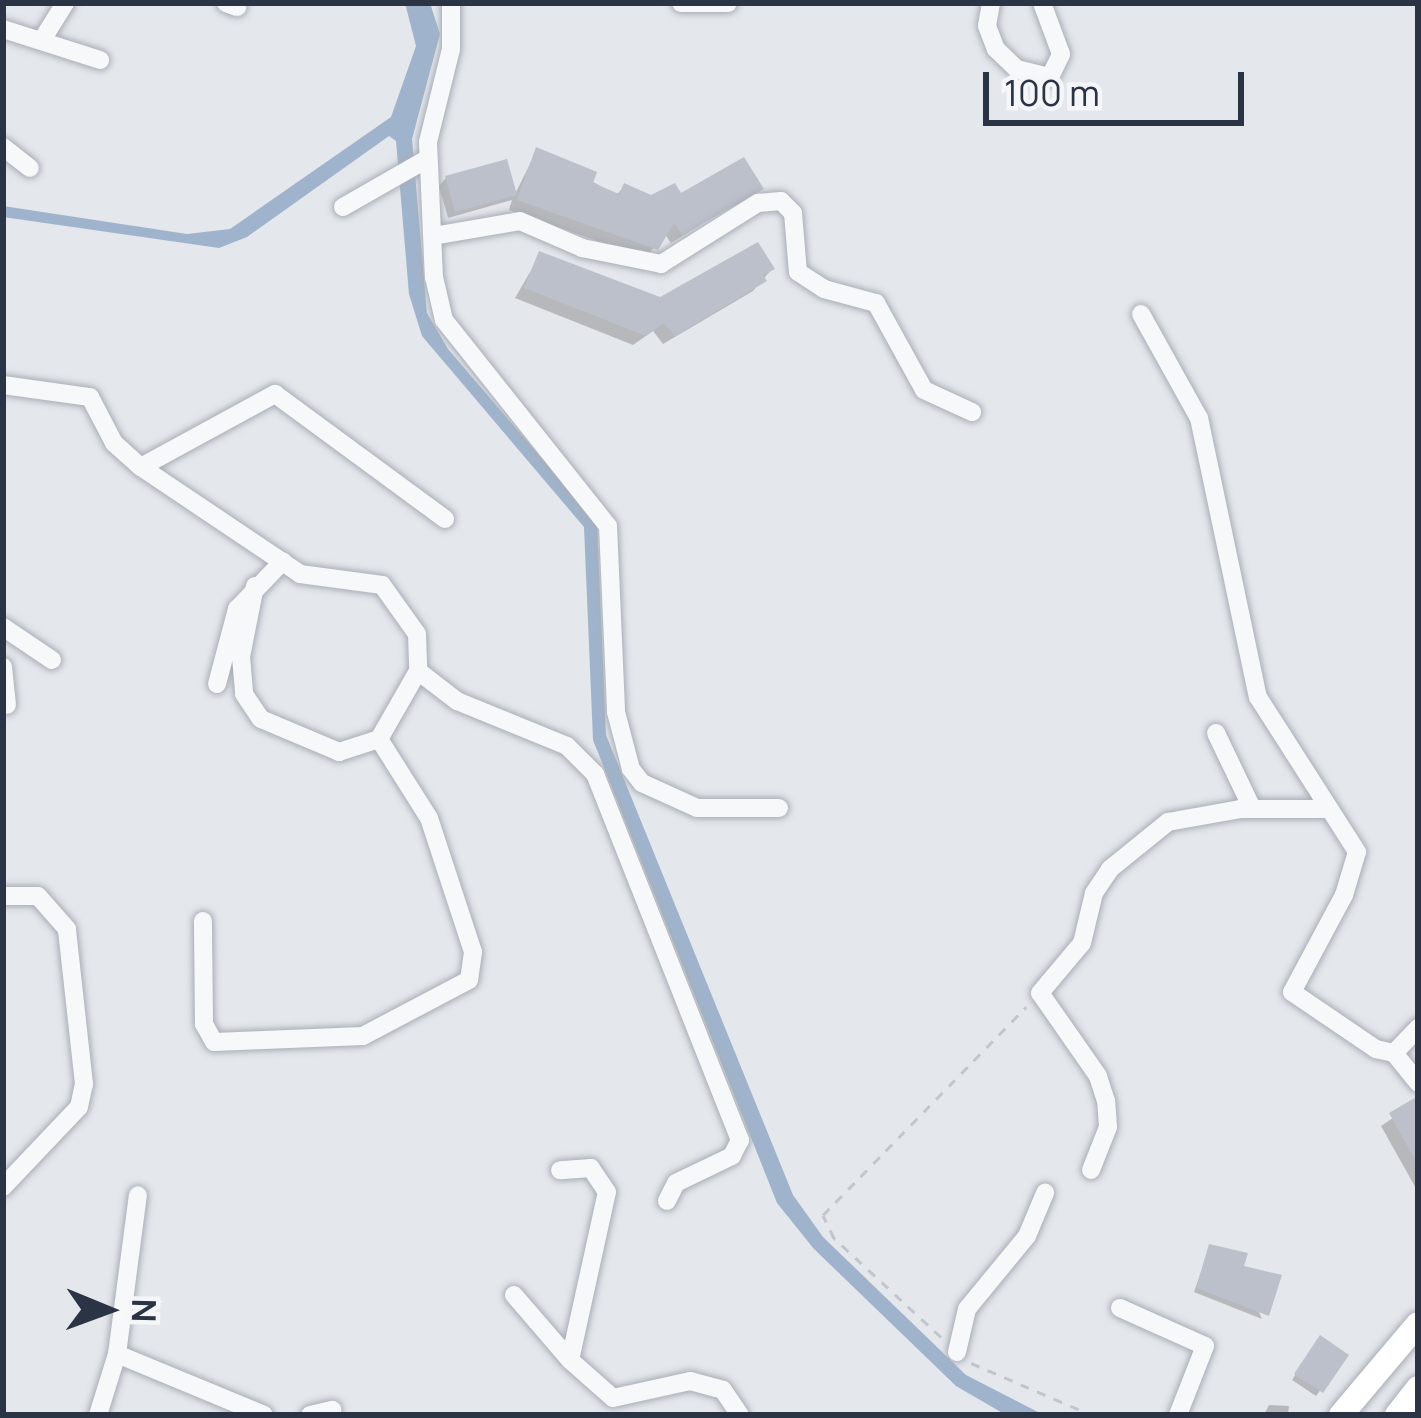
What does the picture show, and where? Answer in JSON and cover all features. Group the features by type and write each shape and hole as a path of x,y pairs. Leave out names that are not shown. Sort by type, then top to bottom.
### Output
{"main road":[{"path":"1341,1415 1418,1324"},
{"path":"1397,1415 1418,1388"}],"street":[{"path":"42,40 65,3"},
{"path":"452,3 451,49 423,161 444,320 608,526 616,712 631,770 642,783 698,808 779,808"},
{"path":"681,3 728,3"},
{"path":"991,3 987,26 997,49 1017,69 1050,76 1060,54 1042,3"},
{"path":"3,29 100,60"},
{"path":"3,147 30,168"},
{"path":"343,207 423,161"},
{"path":"433,236 520,221 582,248 661,264 758,203 781,201 793,213 798,272 824,289 876,303 924,390 972,412"},
{"path":"1141,314 1198,418 1258,697 1324,809 1342,820 1357,851 1344,895 1292,992 1376,1049 1394,1052 1418,1083"},
{"path":"3,385 90,397 114,443 141,467 301,574 365,578 395,595 417,634 418,671 379,739 339,752 261,719 244,694 241,657 255,586"},
{"path":"141,467 275,394 445,518"},
{"path":"217,684 236,609 283,561"},
{"path":"3,626 52,660"},
{"path":"3,667 7,705"},
{"path":"418,671 457,700 567,746 595,774 740,1140 732,1156 676,1183 667,1201"},
{"path":"1216,733 1252,808"},
{"path":"203,921 206,1036 363,1036 454,991 474,966 429,818 379,739"},
{"path":"1091,1170 1108,1127 1106,1101 1098,1076 1040,993 1082,943 1094,893 1110,869 1148,833 1168,822 1252,808 1324,809"},
{"path":"3,1187 79,1108 84,1084 67,928 38,896 5,896"},
{"path":"1394,1052 1418,1028"},
{"path":"560,1170 591,1168 607,1192 570,1360"},
{"path":"957,1352 967,1309 1027,1236 1045,1193"},
{"path":"98,1415 117,1354 137,1196"},
{"path":"514,1295 570,1360 614,1398 690,1382 723,1390 740,1415"},
{"path":"1120,1308 1205,1346 1178,1415"},
{"path":"117,1354 264,1415"},
{"path":"310,1415 332,1410"}],"path":[{"path":"1040,993 823,1215 834,1238 957,1352 991,1376 1092,1415"}],"water":[{"path":"405,3 430,3 440,34 412,139 427,313 448,349 597,523 606,735 793,1195 823,1237 966,1375 1044,1415 1006,1415 956,1386 814,1249 777,1203 593,740 584,527 422,336 409,294 396,141 389,136 247,237 219,248 3,217 3,206 187,234 230,229 391,117 416,46"}],"building":[{"path":"536,147 597,172 593,183 619,194 624,183 651,195 675,183 681,193 744,157 764,189 682,235 674,223 658,250 517,200"},
{"path":"507,159 517,195 455,212 445,176"},
{"path":"758,242 775,269 763,275 767,281 675,336 664,323 646,336 524,288 539,251 660,297"},
{"path":"1418,1096 1418,1165 1389,1113"},
{"path":"1209,1244 1248,1253 1244,1266 1282,1275 1269,1316 1196,1288"},
{"path":"1320,1335 1349,1355 1323,1393 1294,1374"}]}
